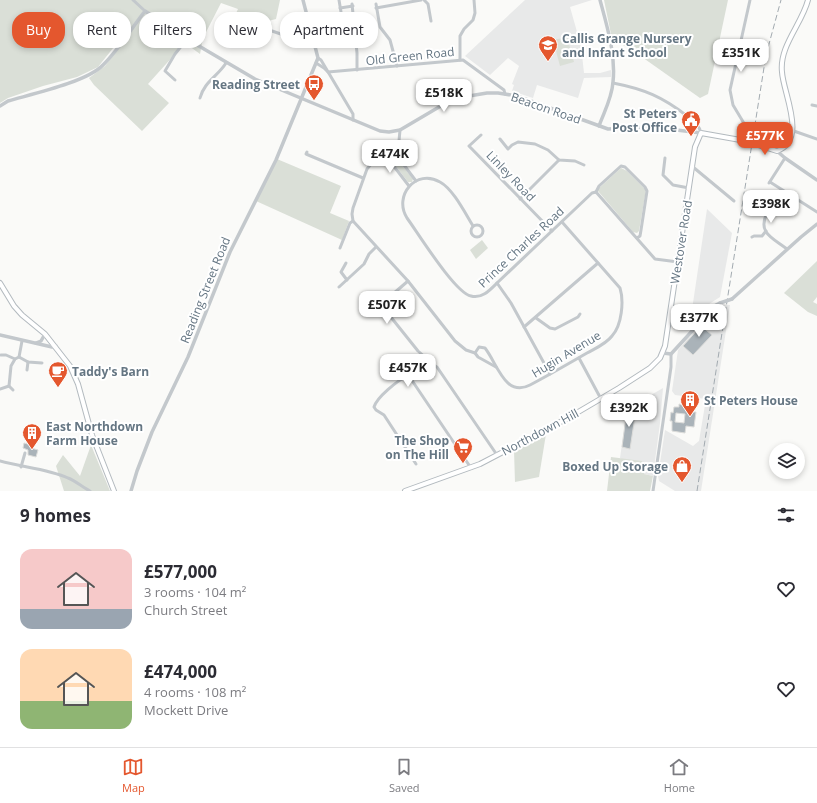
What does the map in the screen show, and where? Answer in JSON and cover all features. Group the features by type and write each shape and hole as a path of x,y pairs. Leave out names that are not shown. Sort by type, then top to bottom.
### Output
{"main road":[{"path":"777,151 782,149 789,140 792,130 792,112 783,81 782,62 788,43 808,0"},
{"name":"Beacon Road","path":"700,133 744,141 777,151"},
{"name":"Westover Road","path":"663,353 695,147 700,133"},
{"path":"0,283 14,306 56,346 75,375 92,435 114,491"},
{"name":"Northdown Hill","path":"405,491 471,468 497,455 601,399 657,363 663,353"}],"street":[{"path":"0,106 8,101 73,81 90,74 102,66 145,11 133,0"},
{"path":"304,0 307,12"},
{"path":"339,0 340,12"},
{"path":"397,66 390,40 380,27 376,6 409,3 422,0 428,4 432,18"},
{"path":"460,60 460,36 464,29 473,20 475,13 474,0"},
{"path":"599,126 608,104 613,83 613,64 610,42 600,0"},
{"path":"744,141 745,124 733,105 730,90 750,0"},
{"path":"340,8 352,5 353,12"},
{"path":"272,31 280,34"},
{"path":"174,80 165,71 180,48"},
{"name":"Beacon Road","path":"202,48 255,79 380,131 389,132 400,130 439,107 455,100 487,93 517,96 608,129 652,128 700,133"},
{"path":"301,98 318,58 316,48"},
{"path":"356,48 357,70"},
{"path":"318,58 321,60 353,114 353,120"},
{"name":"Old Green Road","path":"328,72 460,60 466,61 500,86 504,90 505,94"},
{"path":"200,98 205,84 222,70 226,63"},
{"path":"316,63 328,72"},
{"path":"613,83 643,90 670,103 699,126 700,133"},
{"name":"Reading Street Road","path":"131,491 152,432 188,357 230,252 276,160 301,98"},
{"path":"812,105 817,106"},
{"path":"400,130 399,141 392,148 383,152 372,162 362,178 353,208 353,221 408,281 386,300 386,312 418,351 435,366 497,455"},
{"path":"792,130 817,139"},
{"name":"Linley Road","path":"481,135 469,146 552,231"},
{"path":"500,139 508,149 518,142 535,144 548,150 560,160 575,161 584,165"},
{"path":"392,148 416,181 430,178 443,184 473,226"},
{"path":"782,149 784,158 769,183 817,212"},
{"path":"777,151 784,158 817,180"},
{"path":"307,152 306,154 362,178"},
{"path":"383,152 409,186"},
{"path":"665,158 666,165 663,175 673,185 689,188"},
{"path":"520,199 560,160"},
{"name":"Prince Charles Road","path":"416,181 409,186 403,198 403,205 406,215 455,285 467,295 477,297 486,293 592,193 596,192 599,186 621,166 625,167 645,187 647,191 641,230 637,238"},
{"path":"692,167 734,200"},
{"path":"596,192 655,258 678,262"},
{"path":"760,210 767,213 763,223 766,231 788,249"},
{"path":"340,248 350,223 353,221"},
{"name":"Hugin Avenue","path":"475,353 479,347 485,348 506,382 517,388 526,387 606,342 613,335 618,325 622,298 620,288 562,222"},
{"path":"653,491 671,367 671,354 716,305 732,300 817,224"},
{"path":"478,225 482,228 483,232 480,236 475,237 471,234 473,226 478,225"},
{"path":"752,237 762,236 766,231"},
{"path":"339,287 364,264 369,254 376,247"},
{"path":"346,263 341,272 347,280"},
{"path":"524,327 598,263"},
{"name":"Hugin Avenue","path":"408,281 455,342 496,367"},
{"path":"497,283 511,303 550,374"},
{"path":"536,318 550,328 555,329 578,317 580,314"},
{"path":"35,343 41,341 45,334"},
{"path":"0,335 52,347 56,346"},
{"path":"0,389 4,389 8,386 10,374 22,341"},
{"path":"663,353 671,354"},
{"path":"1,355 6,355 28,362 42,363"},
{"path":"579,358 601,399"},
{"path":"26,370 28,362"},
{"path":"411,379 435,366"},
{"path":"416,464 384,415 374,408 376,401 407,376 411,379 471,468"},
{"path":"8,386 13,390"},
{"path":"22,467 25,453"},
{"path":"412,458 416,455"},
{"path":"0,461 70,478 90,491"}],"shaded area":[{"path":"0,0 280,0 276,19 272,20 272,12 237,12 238,9 221,3 216,12 214,12 214,17 206,32 206,12 139,12 139,48 180,48 148,84 169,103 142,131 94,85 89,78 105,66 119,48 131,48 131,33 133,30 131,29 131,12 73,12 73,48 113,48 98,67 77,77 43,86 8,98 0,103"},
{"name":"Callis Grange Nursery and Infant School","path":"525,0 592,0 570,7 581,46 584,73 600,73 611,70 611,77 584,78 578,98 537,85 533,98 512,91 514,85 512,84 519,66 508,58 490,75 465,56"},
{"path":"604,0 728,0 708,94 700,98 632,50 612,39"},
{"path":"567,37 574,62 560,66 553,40"},
{"path":"192,48 201,48 200,54"},
{"path":"393,154 413,179 412,182 408,182 388,156"},
{"path":"277,159 341,186 330,213 349,221 342,240 256,201"},
{"path":"621,168 627,171 646,190 639,231 637,233 633,232 598,191 598,189"},
{"path":"707,209 732,233 720,297 709,304 695,323 690,323"},
{"path":"482,240 488,248 476,259 470,250"},
{"path":"817,261 817,297 813,302 817,304 817,316 808,312 784,293"},
{"path":"722,304 730,305 701,491 675,491 659,481 658,476 665,430 693,446 699,441 706,399 675,395 672,391 678,350 708,315"},
{"path":"663,388 653,476 644,474 620,458 627,409"},
{"path":"546,434 539,477 515,482 514,451"},
{"path":"91,445 110,491 64,491 56,466 63,455 80,476"},
{"path":"611,457 642,461 644,474 653,476 650,491 607,491"}],"building":[{"path":"709,317 714,321 706,330 712,335 693,355 683,346"},
{"name":"St Peters House","path":"679,404 691,407 691,412 696,412 694,427 686,426 685,433 672,431 672,421 670,421 671,412 673,413 674,407 679,407","holes":["676,413 685,414 684,423 675,422"]},
{"path":"627,409 636,410 630,449 622,447"},
{"name":"East Northdown Farm House","path":"24,443 32,445 31,448 38,450 36,457 28,455 28,450 23,448"}],"railway":[{"path":"697,491 766,55 781,0"}],"place":[{"name":"Callis Grange Nursery and Infant School","path":"548,62"},
{"name":"Reading Street","path":"314,101"},
{"name":"St Peters Post Office","path":"691,137"},
{"name":"Taddy's Barn","path":"58,388"},
{"name":"St Peters House","path":"690,417"},
{"name":"East Northdown Farm House","path":"32,450"},
{"name":"The Shop on The Hill","path":"463,464"},
{"name":"Boxed Up Storage","path":"682,483"}]}
